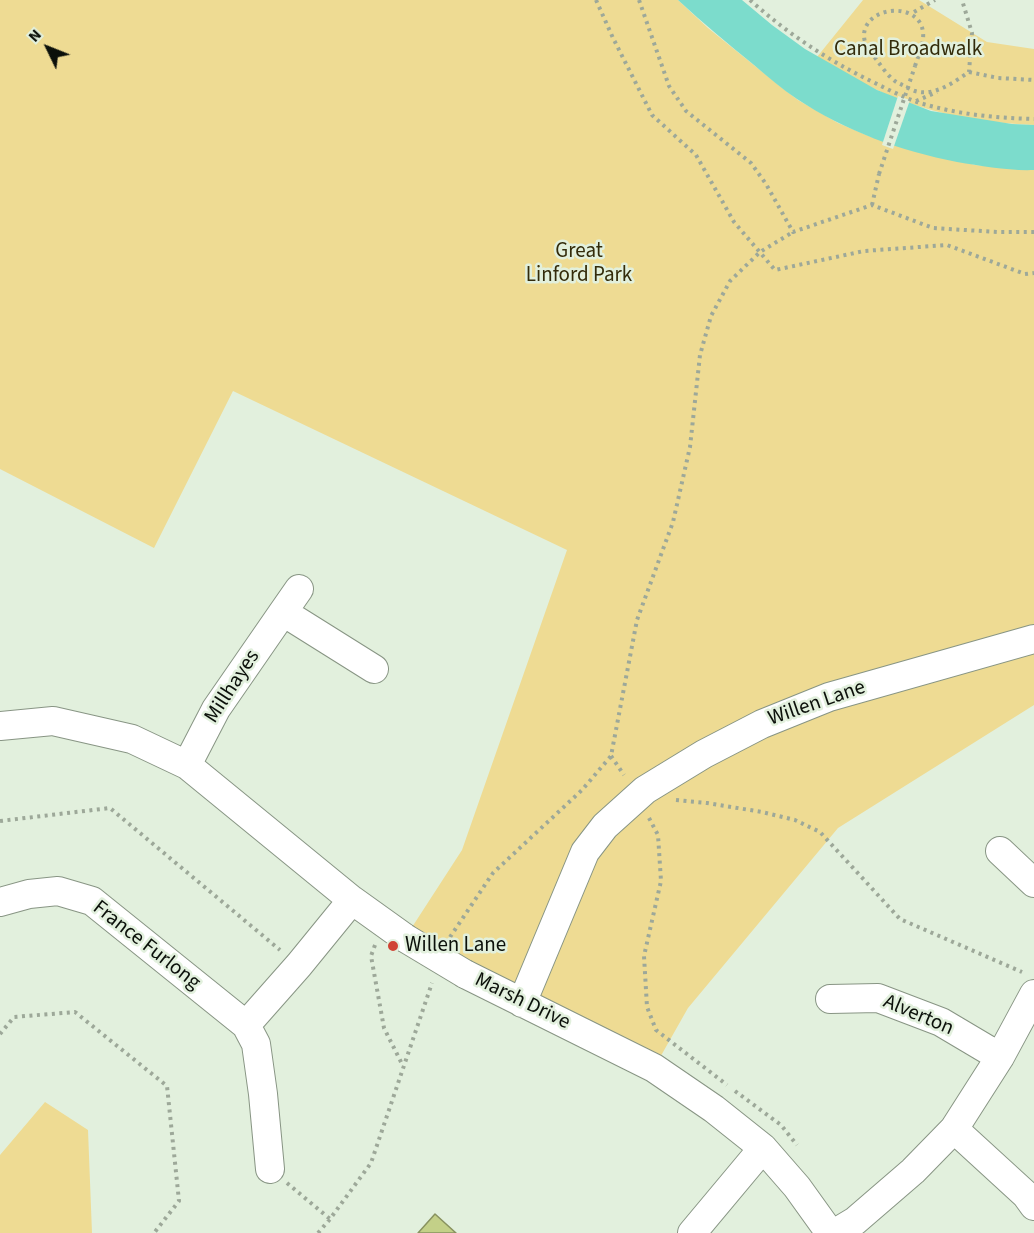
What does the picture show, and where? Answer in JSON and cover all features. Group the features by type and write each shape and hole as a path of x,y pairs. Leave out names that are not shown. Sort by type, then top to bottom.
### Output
{"street":[{"name":"Millhayes","path":"188,765 216,708 299,589"},
{"path":"283,612 374,669"},
{"name":"Willen Lane","path":"522,1003 585,852 605,826 641,793 705,754 762,724 829,697 1034,639"},
{"name":"Marsh Drive","path":"0,726 53,721 132,739 188,765 352,900 394,930 465,974 654,1068 714,1109 763,1148 797,1187 832,1233"},
{"path":"1000,851 1034,883"},
{"name":"France Furlong","path":"0,902 29,894 58,891 92,901 246,1025 256,1044 270,1168"},
{"path":"246,1025 352,900"},
{"path":"832,1233 855,1221 913,1171 954,1129 1000,1057 1029,983"},
{"name":"Alverton","path":"830,999 878,998 941,1022 1000,1057"},
{"path":"954,1129 1026,1195 1034,1206"},
{"path":"692,1233 763,1148"}],"path":[{"path":"596,0 652,115 696,155 734,222 775,270 864,251 946,245 1025,274 1034,273"},
{"path":"639,0 669,86 686,111 751,164 766,184 793,232"},
{"path":"750,0 774,21 819,53 845,68 916,101 960,112 999,118 1034,119"},
{"path":"914,12 935,0"},
{"path":"962,0 972,33 969,72"},
{"path":"872,205 879,174 915,66 923,38 920,21 914,12 888,9 877,14 868,23 864,33 866,43 869,51 893,81 916,92 940,90"},
{"path":"916,101 940,90 969,72 998,78 1034,80"},
{"path":"448,942 493,873 582,790 611,756 637,620 673,522 690,447 700,355 711,316 730,281 760,252 793,232 872,205 933,228 1034,232"},
{"path":"641,793 762,812 795,820 820,832 900,918 1029,983"},
{"path":"641,793 658,835 661,881 644,956 647,1007 656,1030"},
{"path":"0,821 110,808 299,965"},
{"path":"394,930 371,956 384,1028 404,1066"},
{"path":"318,1233 371,1163 433,981"},
{"path":"0,1034 14,1017 75,1012 167,1086 179,1202 154,1233"},
{"path":"270,1168 330,1220"}],"green space":[{"name":"Great Linford Park","path":"0,0 678,0 708,28 781,87 798,100 838,123 871,137 975,165 1034,170 1034,705 838,828 688,1008 654,1068 405,938 462,850 567,550 233,391 154,548 0,469"},
{"name":"Canal Broadwalk","path":"863,0 919,0 987,42 1034,49 1034,125 994,122 934,111 870,86 817,57"},
{"path":"45,1102 88,1130 92,1233 0,1233 0,1155"}],"water":[{"path":"678,0 742,0 805,49 877,90 931,111 1012,124 1034,125 1034,170 996,168 915,152 894,146 834,121 780,87"}],"pier":[{"path":"898,96 910,100 893,149 882,145"}],"building":[{"path":"435,1214 456,1233 418,1233"}],"place":[{"name":"Willen Lane","path":"393,946"}]}
